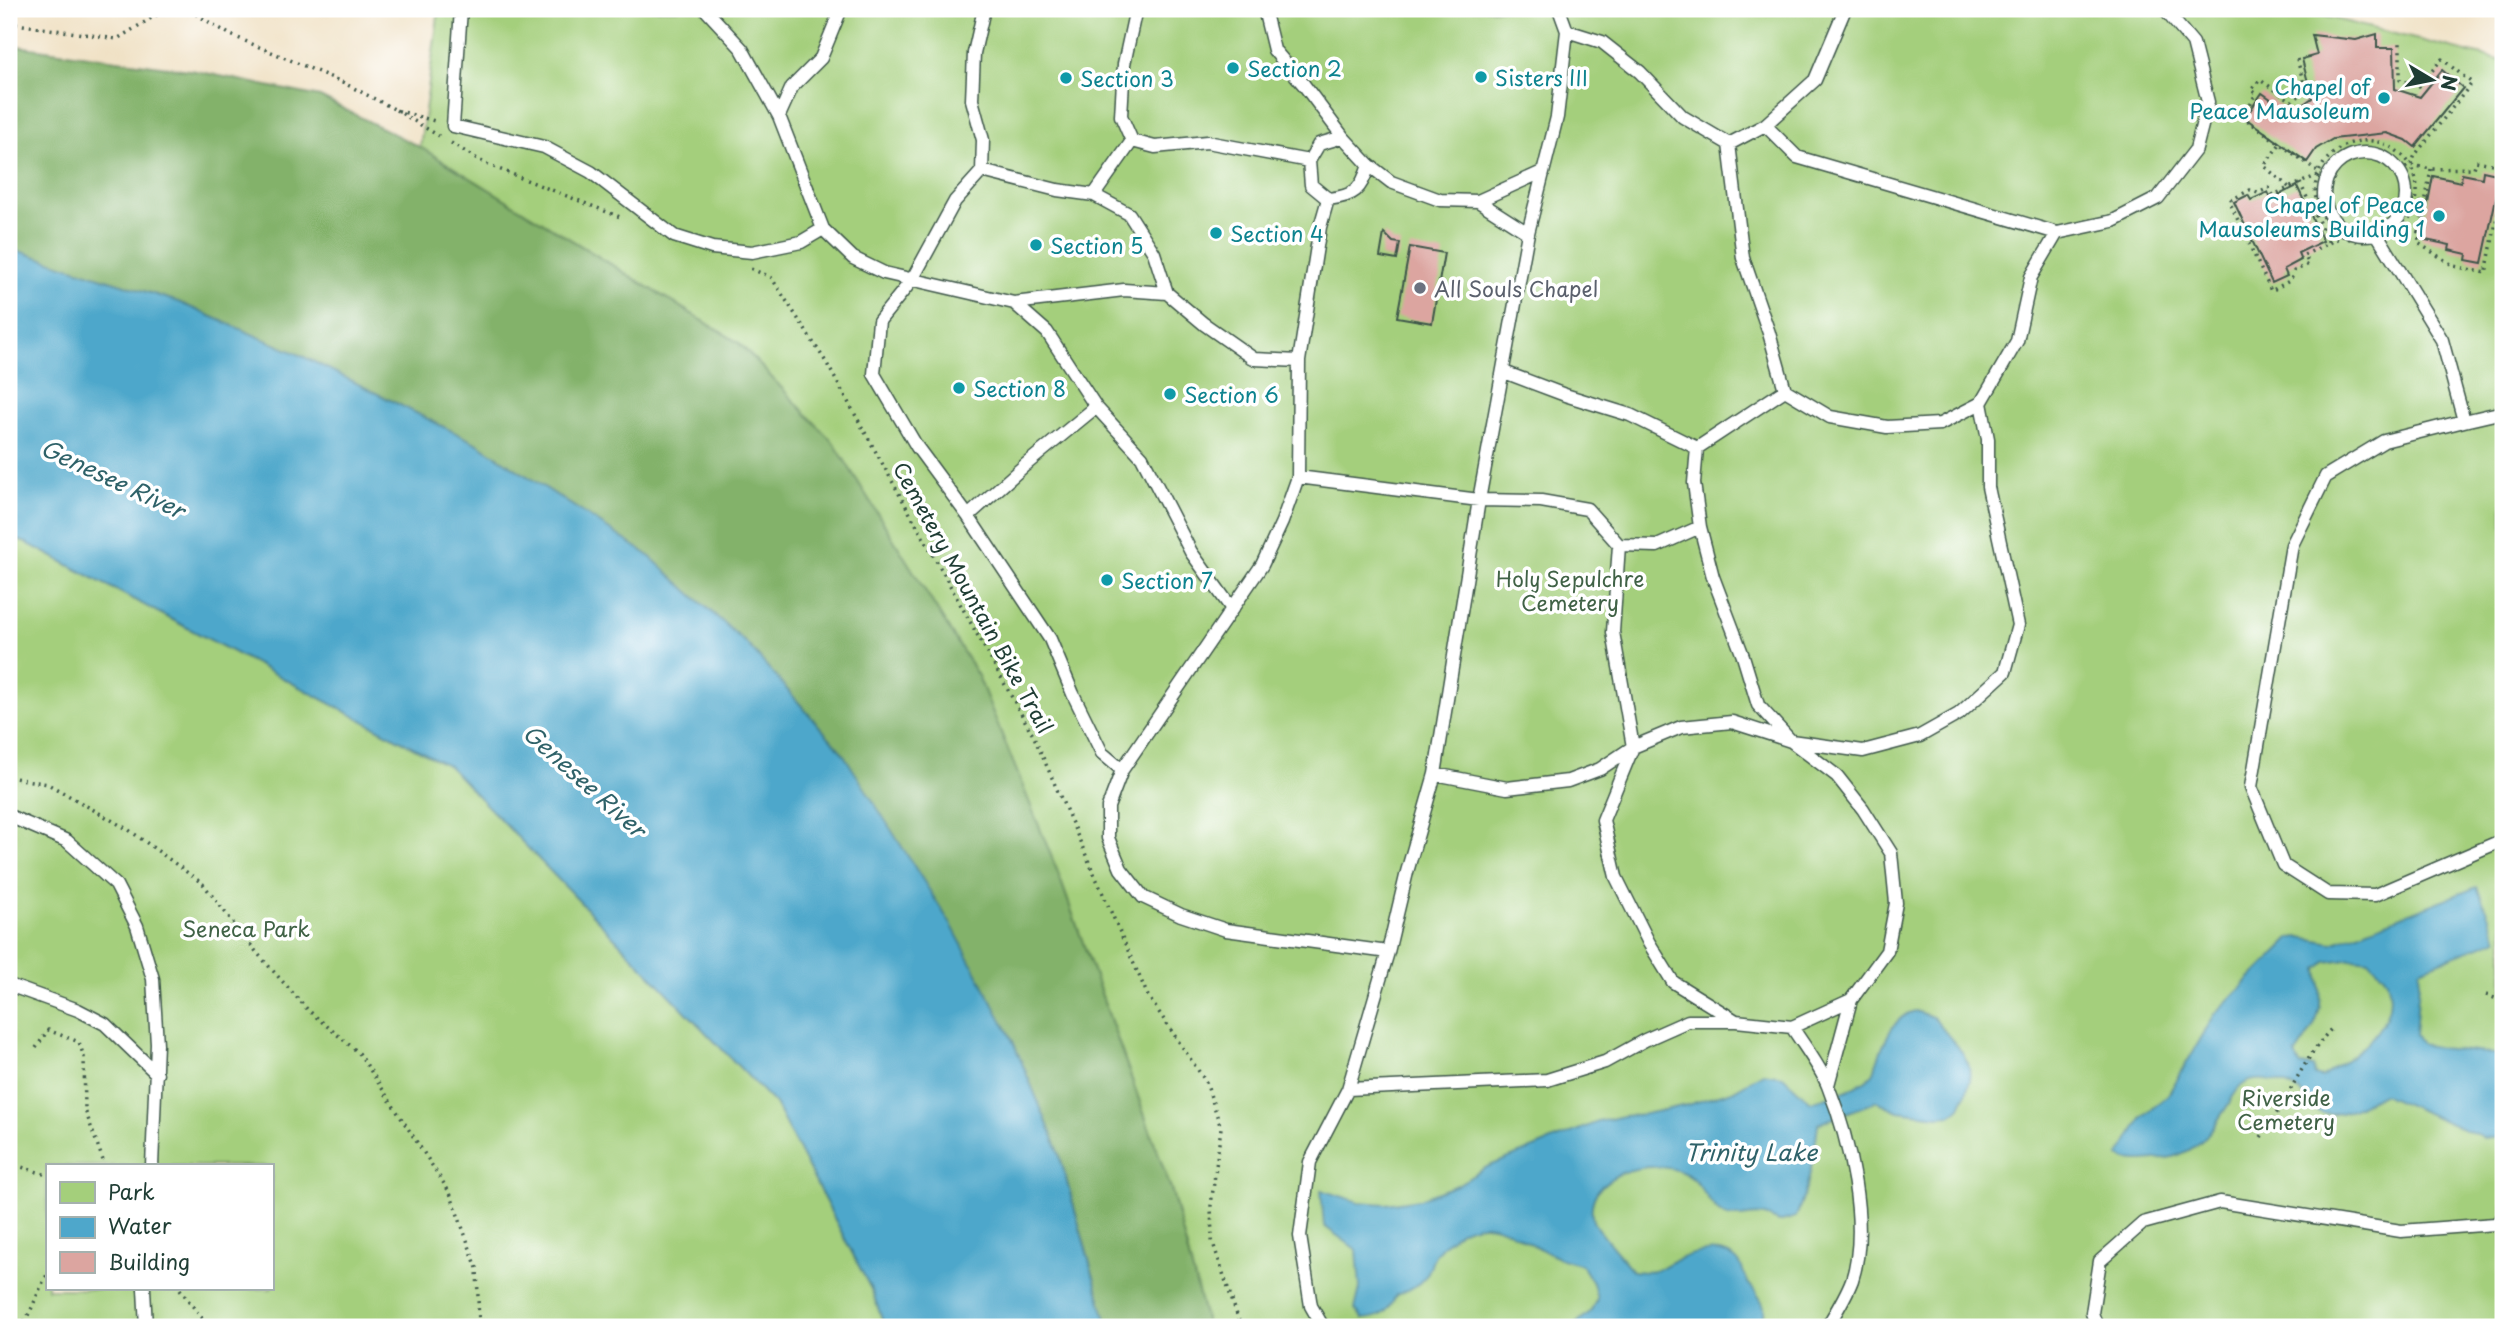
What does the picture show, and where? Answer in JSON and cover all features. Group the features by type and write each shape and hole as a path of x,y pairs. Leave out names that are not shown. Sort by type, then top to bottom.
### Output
{"lane":[{"path":"461,9 453,126 544,147 591,172 674,236 712,248 752,252 801,242 823,229"},
{"path":"705,9 741,49 779,117 823,229 853,258 884,272 912,280 1014,303 1124,290 1167,293"},
{"path":"779,117 792,87 821,58 841,9"},
{"path":"984,9 974,53 972,100 983,139 982,171 955,201 912,280 879,321 874,374 917,447 968,516 1050,639 1102,753 1122,770"},
{"path":"1139,9 1135,13 1124,64 1121,116 1132,141 1155,148 1207,142 1310,161"},
{"path":"1264,9 1274,50 1343,137 1369,165 1391,182 1440,200 1478,201 1542,172"},
{"path":"1323,1327 1311,1306 1300,1236 1310,1162 1348,1089 1435,774 1479,500 1528,233 1557,117 1567,31 1559,9"},
{"path":"1729,144 1765,125 1815,80 1845,9"},
{"path":"1765,125 1797,158 2057,233 2113,221 2158,198 2196,149 2207,102 2193,43 2164,9"},
{"path":"1567,31 1602,42 1640,72 1682,117 1729,144"},
{"path":"1343,137 1319,144 1310,161 1311,185 1328,199 1348,197 1363,184 1369,165"},
{"path":"1094,195 1132,141"},
{"path":"1729,144 1743,258 1785,390 1830,417 1886,427 1940,424 1981,403 2017,341 2031,276 2057,233"},
{"path":"2363,152 2376,154 2405,167 2406,189 2411,201 2379,237 2349,233 2337,225 2324,201 2328,174 2337,163 2349,155 2363,152"},
{"path":"982,171 1057,190 1094,195 1129,214 1154,253 1167,293 1254,359 1299,360"},
{"path":"1328,199 1320,227 1299,360 1298,477 1282,522 1262,565 1122,770 1108,807 1108,838 1121,869 1143,897 1181,915 1226,930 1388,952"},
{"path":"1478,201 1528,233"},
{"path":"2379,237 2442,340 2463,421"},
{"path":"1014,303 1047,332 1096,407 1142,457 1191,552 1232,609"},
{"path":"1504,372 1630,415 1697,447"},
{"path":"1697,447 1785,390"},
{"path":"1435,774 1507,788 1568,782 1600,769 1633,747 1681,727 1732,722 1791,741 1863,751 1920,736 1959,714 2005,672 2018,625 1988,487 1988,439 1981,403"},
{"path":"968,516 1096,407"},
{"path":"2503,412 2384,441 2326,476 2292,545 2251,787 2283,865 2328,894 2375,895 2503,840"},
{"path":"1697,447 1694,483 1700,527 1713,577 1744,656 1758,705 1791,741 1838,776 1891,853 1896,903 1887,951 1851,1000 1828,1085"},
{"path":"1298,477 1479,500 1541,500 1587,509 1619,545 1613,632 1633,747 1603,820 1616,877 1649,943 1673,982 1736,1021"},
{"path":"1619,545 1657,546 1700,527"},
{"path":"9,816 67,841 116,885 137,926 153,979 158,1044 152,1164"},
{"path":"9,985 78,1010 105,1024 157,1073"},
{"path":"1348,1089 1547,1080 1605,1062 1688,1021 1736,1021 1792,1027 1851,1000"},
{"path":"1792,1027 1828,1085 1847,1150 1860,1223 1852,1281 1827,1327"},
{"path":"2097,1327 2092,1313 2099,1261 2143,1223 2220,1202 2401,1231 2495,1224 2503,1218"},
{"path":"144,1290 146,1327"}],"path":[{"path":"9,23 117,39 158,14 192,12 231,35 342,82 396,110 486,164 628,220"},
{"path":"2400,43 2400,80 2419,86 2442,59 2472,83 2405,167"},
{"path":"2297,59 2306,91 2291,101 2260,80 2252,90 2256,93 2244,118 2319,174"},
{"path":"396,110 453,126"},
{"path":"2362,140 2385,143 2395,148 2405,167 2417,183 2411,201 2410,219 2404,226 2379,237 2358,242 2342,236 2329,226 2315,195 2319,174 2332,153 2341,146 2362,140"},
{"path":"2280,145 2264,166 2290,188"},
{"path":"2405,167 2474,168 2476,160 2503,166"},
{"path":"2431,169 2418,243 2454,266 2486,273 2503,187"},
{"path":"2319,174 2273,195 2269,188 2258,193 2250,190 2230,203 2271,291 2291,280 2294,271 2309,264 2304,256 2342,236"},
{"path":"2300,183 2329,243"},
{"path":"2411,201 2425,203"},
{"path":"2497,217 2503,217"},
{"path":"2404,226 2408,230 2420,232"},
{"name":"Cemetery Mountain Bike Trail","path":"745,266 771,277 827,362 1034,737 1148,996 1206,1082 1221,1128 1211,1205 1212,1240 1241,1327"},
{"path":"9,777 48,784 129,830 203,884 258,954 308,1010 359,1052 450,1193 477,1268 479,1327"},
{"path":"2486,995 2503,1001"},
{"path":"2260,1137 2276,1116 2308,1057 2332,1028"},
{"path":"36,1048 48,1030 79,1042 84,1057 85,1110 104,1164"},
{"path":"9,1163 46,1175"},
{"path":"20,1327 27,1320 46,1277"},
{"path":"181,1290 200,1316 213,1327"}],"green space":[{"name":"Holy Sepulchre Cemetery","path":"439,9 2295,9 2503,61 2503,1327 1207,1327 1172,1192 1057,870 739,343 420,147"},
{"path":"9,45 196,71 320,97 420,147 739,343 834,443 978,676 1057,870 1172,1192 1207,1327 1108,1327 1057,1147 1012,1039 842,752 748,645 648,555 478,444 300,355 178,302 9,248"},
{"name":"Seneca Park","path":"9,537 27,543 449,766 775,1104 872,1291 885,1327 9,1327"}],"water":[{"name":"Genesee River","path":"9,248 178,302 300,355 478,444 648,555 748,645 842,752 952,926 1012,1039 1057,1147 1108,1327 885,1327 872,1291 775,1104 449,766 27,543 9,537"},
{"path":"2477,887 2498,939 2420,969 2415,1035 2421,1043 2431,1047 2503,1055 2503,1136 2483,1138 2383,1094 2342,1113 2323,1113 2292,1088 2258,1080 2250,1081 2239,1088 2221,1116 2191,1149 2169,1158 2155,1160 2132,1161 2119,1156 2142,1117 2168,1095 2215,1014 2291,938 2301,937 2332,943","holes":["2354,958 2369,960 2387,981 2390,997 2388,1012 2381,1026 2359,1050 2321,1078 2315,1076 2313,1067 2300,1065 2295,1055 2318,1015 2318,969 2326,962"]},
{"name":"Trinity Lake","path":"1915,1011 1933,1017 1962,1052 1969,1065 1970,1080 1960,1107 1951,1115 1938,1116 1898,1111 1877,1101 1818,1124 1810,1171 1796,1217 1779,1222 1759,1215 1727,1216 1715,1208 1692,1178 1672,1169 1639,1168 1608,1180 1598,1191 1592,1204 1593,1221 1633,1271 1654,1271 1699,1253 1726,1254 1740,1264 1747,1282 1763,1304 1761,1327 1572,1327 1590,1312 1597,1299 1593,1283 1582,1265 1556,1257 1510,1232 1482,1225 1468,1227 1454,1236 1436,1253 1423,1279 1411,1289 1396,1295 1384,1313 1363,1319 1355,1309 1360,1288 1357,1250 1324,1226 1321,1190 1359,1202 1386,1204 1420,1199 1457,1185 1487,1167 1598,1122 1687,1105 1732,1091 1763,1073 1783,1076 1811,1102 1835,1095 1871,1076 1890,1031 1901,1018"}],"building":[{"name":"Chapel of Peace Mausoleum","path":"2377,34 2377,48 2394,48 2395,89 2420,97 2442,70 2463,88 2415,147 2406,140 2387,133 2333,139 2316,149 2307,162 2245,118 2262,93 2291,113 2312,98 2302,59 2317,55 2312,35 2356,40"},
{"name":"Chapel of Peace Mausoleums Building 1","path":"2483,171 2501,175 2482,263 2466,260 2467,254 2449,250 2450,245 2421,239 2433,176 2461,182 2462,174 2482,178"},
{"path":"2297,186 2323,241 2298,253 2301,260 2284,269 2287,276 2272,283 2234,202 2248,195 2251,200 2268,192 2271,199"},
{"path":"1384,233 1393,242 1400,243 1397,260 1380,257"},
{"name":"All Souls Chapel","path":"1410,247 1444,253 1432,323 1397,317"}],"place":[{"name":"Section 2","path":"1233,68"},
{"name":"Sisters III","path":"1481,77"},
{"name":"Section 3","path":"1066,78"},
{"name":"Chapel of Peace Mausoleum","path":"2384,98"},
{"name":"Chapel of Peace Mausoleums Building 1","path":"2439,216"},
{"name":"Section 4","path":"1216,233"},
{"name":"Section 5","path":"1036,245"},
{"name":"All Souls Chapel","path":"1420,288"},
{"name":"Section 8","path":"959,388"},
{"name":"Section 6","path":"1170,394"},
{"name":"Section 7","path":"1107,580"}],"park label":[{"name":"Riverside Cemetery","path":"2286,1109"}]}
